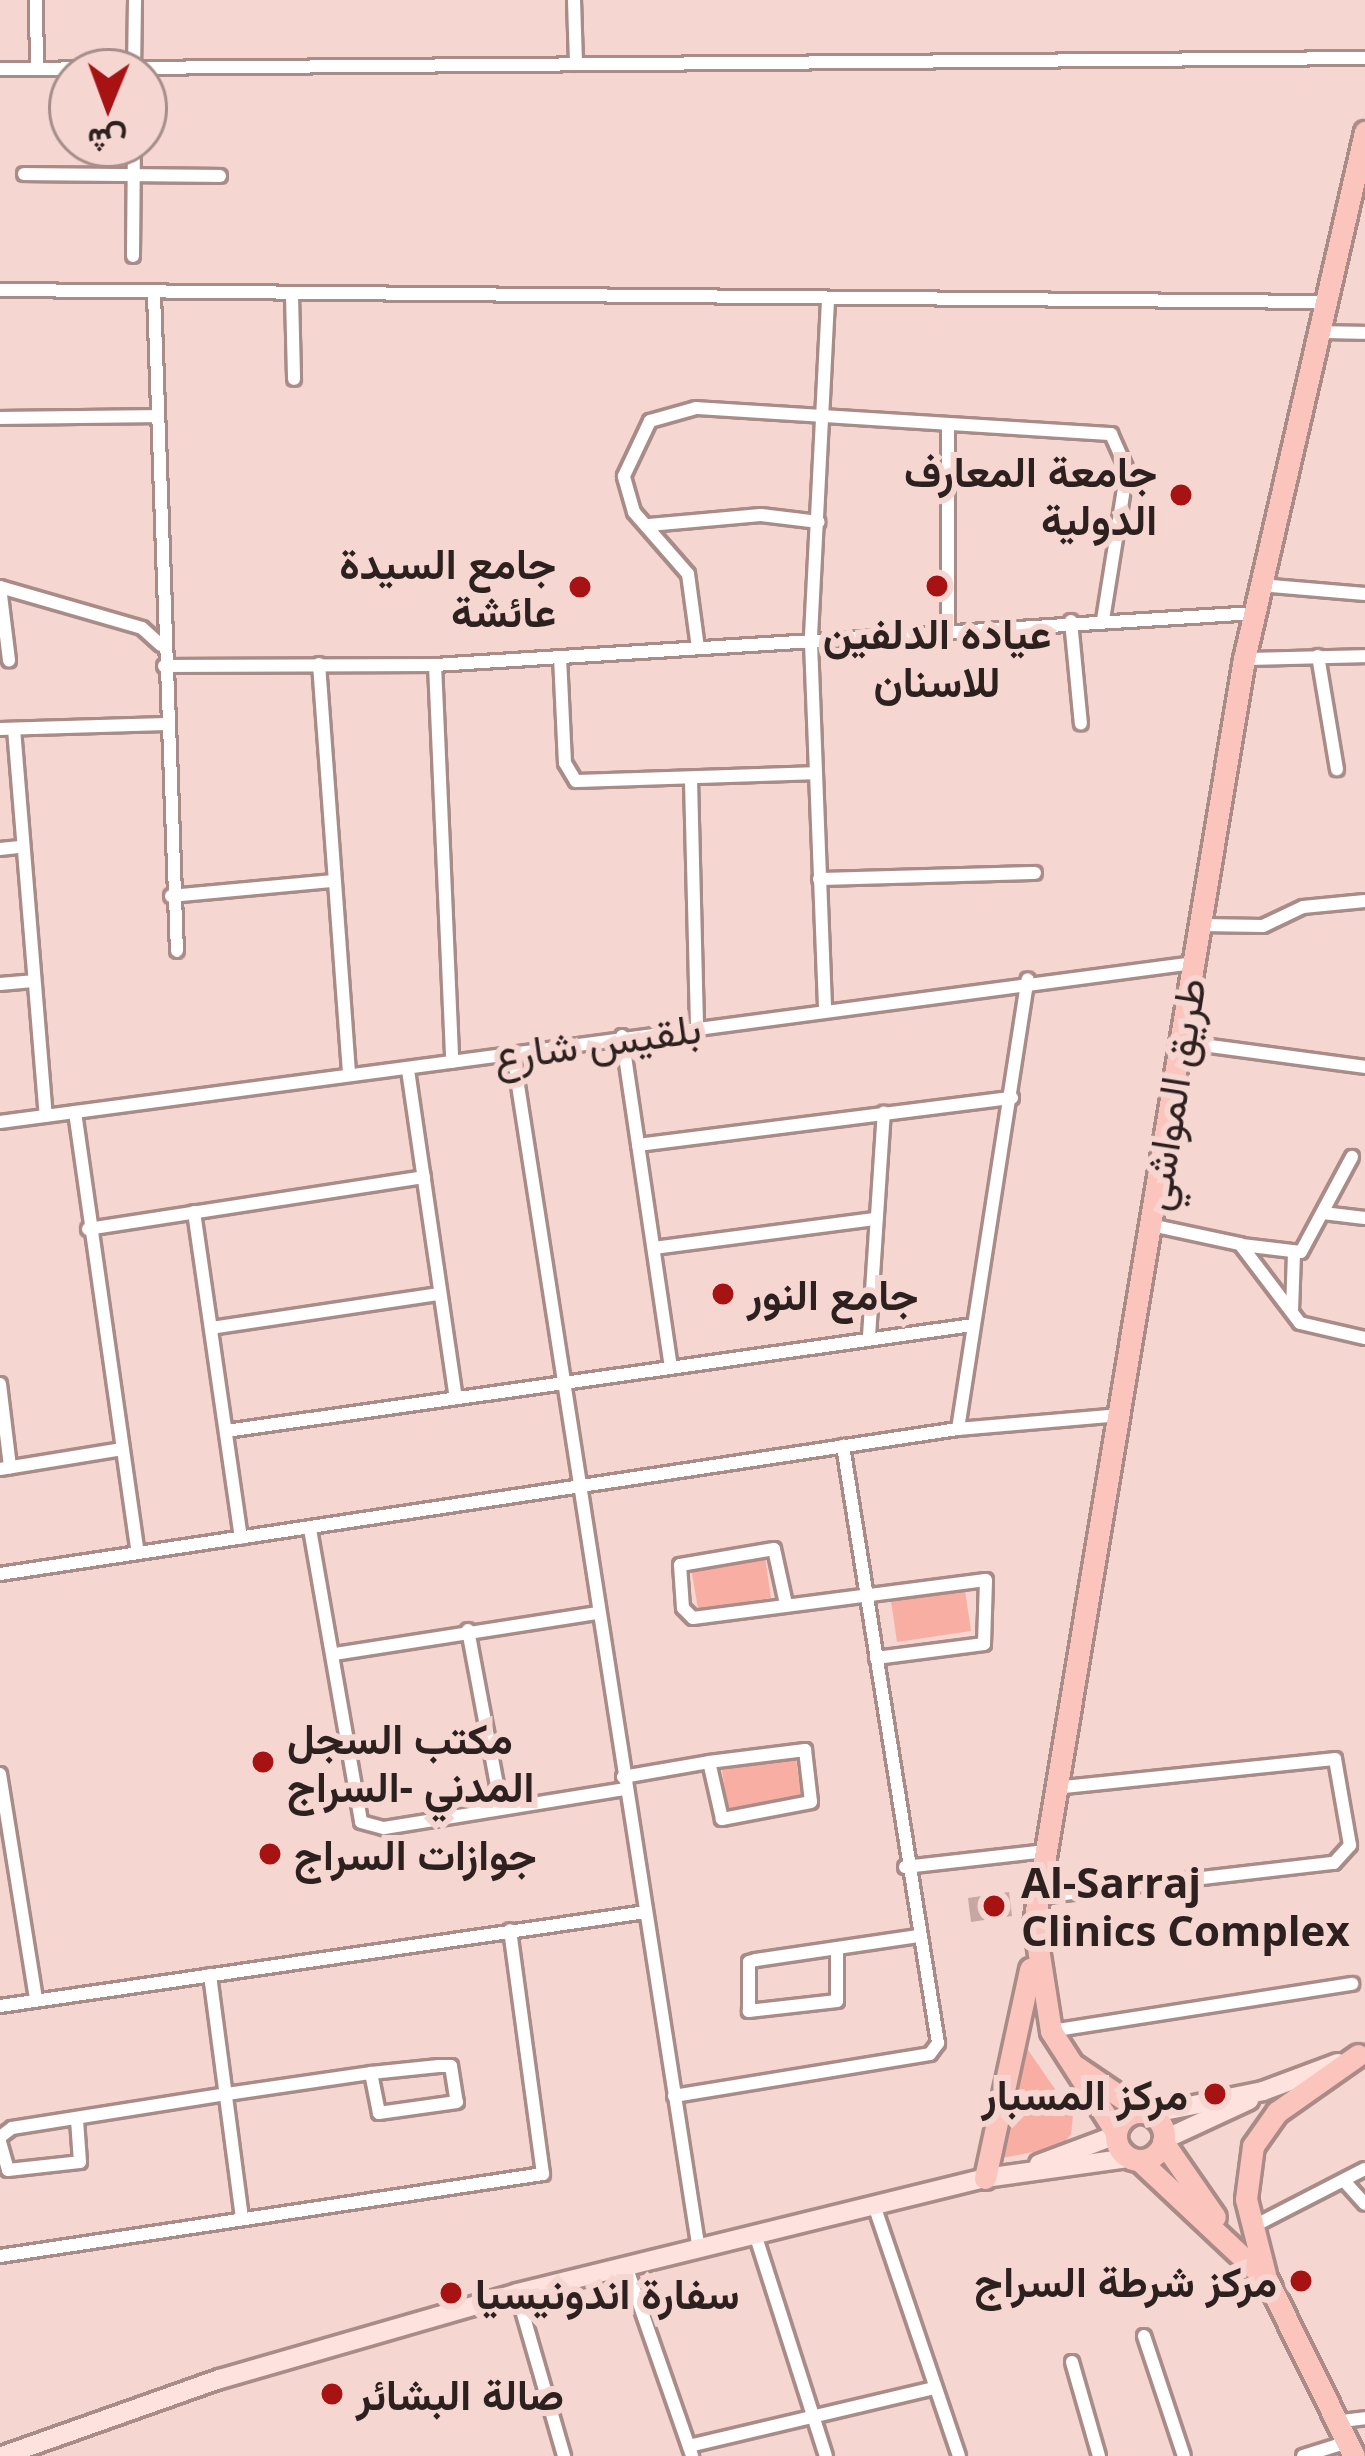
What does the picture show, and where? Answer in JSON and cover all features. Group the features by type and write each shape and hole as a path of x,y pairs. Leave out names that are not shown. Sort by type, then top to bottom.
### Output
{"main road":[{"name":"طريق المواشي","path":"1232,2243 1135,2159 1065,2058 1051,2031 1034,1951 1038,1897 1244,659 1314,332 1365,132"},
{"path":"985,2178 1034,1951"},
{"path":"1348,2440 1267,2280 1252,2227 1246,2181 1259,2134 1362,2054"},
{"name":"طريق المواشي","path":"1065,2058 1146,2113"},
{"path":"1116,2133 1146,2113 1232,2243 1267,2280"},
{"path":"1135,2159 1163,2141"}],"street":[{"path":"36,0 37,69"},
{"path":"134,48 135,0"},
{"path":"574,0 576,64"},
{"path":"168,70 1365,58"},
{"path":"0,69 48,69"},
{"path":"133,256 134,168"},
{"path":"24,174 220,176"},
{"path":"0,290 1321,302"},
{"path":"154,294 162,645 177,951"},
{"path":"292,296 294,379"},
{"path":"825,1007 812,636 826,419 828,299"},
{"path":"1314,332 1365,333"},
{"path":"698,648 688,574 627,498 624,476 650,421 696,408 1120,439 1127,470 1103,620"},
{"path":"0,418 157,416"},
{"path":"948,428 948,626"},
{"path":"649,525 761,515 819,522"},
{"path":"1259,584 1365,594"},
{"path":"9,661 0,587 142,628 162,645"},
{"path":"164,666 435,665 948,626 1254,613"},
{"path":"1071,621 1081,724"},
{"path":"1318,656 1337,769"},
{"path":"1244,659 1365,656"},
{"path":"560,657 569,777 691,780 814,773"},
{"path":"319,664 349,1075"},
{"path":"435,665 452,1062"},
{"path":"46,1116 7,729 166,724"},
{"path":"691,780 698,1027"},
{"path":"0,849 18,847"},
{"path":"819,879 1035,873"},
{"path":"171,896 333,881"},
{"path":"1200,926 1263,926 1304,907 1365,901"},
{"name":"بلقيس شارع","path":"0,1122 408,1070 1028,979 1194,963"},
{"path":"958,1429 1028,979"},
{"path":"0,984 33,980"},
{"path":"622,1036 670,1363"},
{"path":"1181,1042 1365,1067"},
{"path":"513,1053 699,2250"},
{"path":"408,1070 455,1394"},
{"path":"638,1145 1012,1098"},
{"path":"75,1112 137,1552"},
{"path":"869,1336 884,1113"},
{"path":"1292,1311 1294,1253 1323,1213 1352,1157"},
{"path":"88,1228 424,1177"},
{"path":"194,1212 241,1538"},
{"path":"1323,1213 1365,1218"},
{"path":"654,1248 874,1219"},
{"path":"1151,1225 1294,1253"},
{"path":"1240,1244 1292,1311 1312,1329 1365,1338"},
{"path":"211,1328 438,1294"},
{"path":"226,1431 670,1363 973,1325"},
{"path":"0,1384 5,1468 122,1449"},
{"path":"0,1574 958,1429 1120,1415"},
{"path":"674,2096 937,2050 862,1593 843,1446"},
{"path":"310,1529 361,1822 384,1828 624,1783 709,1762 806,1750 811,1802 722,1819 709,1762"},
{"path":"786,1604 774,1549 680,1565 688,1618 981,1579 990,1588 984,1644 876,1658"},
{"path":"335,1654 597,1613"},
{"path":"468,1630 501,1807"},
{"path":"1038,1897 1334,1863 1350,1845 1335,1759 1056,1788"},
{"path":"1,1783 36,2000"},
{"path":"905,1867 1046,1851"},
{"path":"0,2006 646,1912"},
{"path":"0,2256 543,2174 510,1930"},
{"path":"836,1948 838,2001 749,2011 749,1962 836,1948 918,1936"},
{"path":"210,1975 242,2219"},
{"path":"1051,2031 1352,1984"},
{"path":"1163,2141 1263,2091 1362,2054"},
{"path":"77,2120 80,2162 8,2170 0,2139 77,2120 227,2094 371,2073 451,2066 457,2102 379,2113 371,2073"},
{"path":"1146,2113 1263,2091"},
{"path":"1029,2168 1116,2133"},
{"path":"2,2456 220,2379 517,2293 1029,2168 1135,2159"},
{"path":"1252,2227 1346,2183 1365,2168"},
{"path":"1346,2183 1365,2204"},
{"path":"874,2205 959,2456"},
{"path":"756,2237 826,2456"},
{"path":"626,2266 691,2451 935,2388"},
{"path":"517,2293 564,2456"},
{"path":"1144,2336 1184,2456"},
{"path":"1072,2362 1099,2456"},
{"path":"1303,2456 1348,2440 1365,2419"}],"shaded area":[{"path":"765,1557 771,1598 698,1609 691,1568"},
{"path":"965,1590 971,1631 897,1642 891,1601"},
{"path":"796,1759 802,1800 728,1812 722,1770"},
{"path":"1019,2037 1073,2115 1071,2134 1061,2147 991,2160"}],"building":[{"path":"1009,1892 1012,1916 971,1922 968,1898"}],"place":[{"name":"جامعة المعارف الدولية","path":"1181,495"},
{"name":"عياده الدلفين للاسنان","path":"937,586"},
{"name":"جامع السيدة عائشة","path":"580,587"},
{"name":"جامع النور","path":"723,1294"},
{"name":"مكتب السجل المدني -السراج","path":"263,1762"},
{"name":"جوازات السراج","path":"270,1854"},
{"name":"Al-Sarraj Clinics Complex","path":"994,1906"},
{"name":"مركز المسبار","path":"1215,2094"},
{"name":"مركز شرطة السراج","path":"1301,2281"},
{"name":"سفارة اندونيسيا","path":"451,2293"},
{"name":"صالة البشائر","path":"332,2394"}]}
